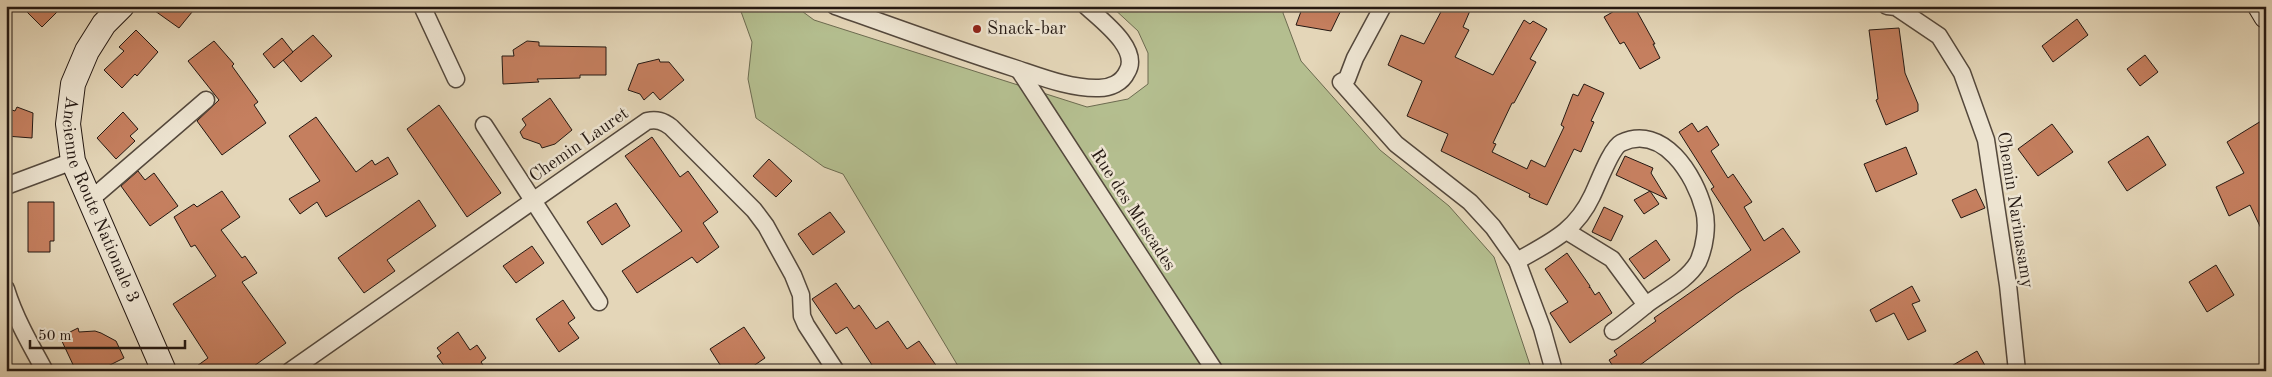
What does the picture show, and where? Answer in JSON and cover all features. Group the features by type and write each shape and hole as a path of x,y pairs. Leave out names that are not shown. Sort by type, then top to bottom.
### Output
{"main road":[{"name":"Ancienne Route Nationale 3","path":"122,6 104,24 87,51 73,84 68,124 73,161 164,371"},
{"path":"2260,6 2266,16"}],"street":[{"path":"422,6 456,79"},
{"path":"835,6 1019,70 1062,83 1100,88 1118,84 1128,72 1130,61 1126,48 1118,37 1086,6"},
{"path":"1383,6 1355,58 1347,79 1341,82 1396,144 1470,202 1493,227 1517,261 1542,328 1554,371"},
{"name":"Chemin Narinasamy","path":"1887,6 1896,7 1939,36 1962,73 1986,140 2008,285 2017,371"},
{"name":"Rue des Muscades","path":"1019,70 1215,371"},
{"path":"90,200 206,100"},
{"name":"Chemin Lauret","path":"290,371 647,122 654,120 665,122 754,210 766,226 795,280 801,295 802,316 806,325 836,371"},
{"path":"484,125 599,302"},
{"path":"1517,261 1568,232 1586,210 1616,146 1634,138 1659,142 1676,157 1692,182 1704,212 1705,231 1703,249 1698,262 1683,279 1613,331"},
{"path":"6,186 73,161"},
{"path":"1568,232 1612,260 1646,305"},
{"path":"6,289 26,338 45,371"}],"green space":[{"path":"739,6 795,6 814,20 1087,107 1128,99 1148,84 1148,53 1138,31 1111,6 1285,6 1283,13 1301,61 1380,150 1449,206 1494,257 1532,371 961,371 843,174 824,167 756,118 748,79 752,42"}],"building":[{"path":"21,6 63,6 42,27"},
{"path":"148,6 197,6 179,28"},
{"path":"1303,6 1343,6 1331,31 1296,25"},
{"path":"1444,6 1472,6 1463,27 1469,30 1455,57 1493,75 1524,20 1530,24 1533,21 1547,29 1530,59 1536,62 1514,103 1512,103 1493,143 1496,144 1492,152 1527,169 1531,160 1545,167 1564,127 1561,125 1573,94 1578,96 1584,84 1604,93 1591,121 1594,122 1581,152 1574,149 1547,205 1529,197 1530,194 1441,151 1448,134 1407,116 1422,81 1388,65 1401,35 1424,44"},
{"path":"1623,6 1634,6 1655,44 1653,44 1660,58 1640,69 1624,42 1620,44 1604,17"},
{"path":"2077,19 2088,35 2053,62 2042,46"},
{"path":"1899,28 1905,73 1918,104 1918,111 1886,125 1876,100 1878,99 1869,30"},
{"path":"136,30 158,52 137,76 135,74 122,88 104,70 124,51 119,47"},
{"path":"313,35 332,56 301,82 283,60"},
{"path":"282,38 293,52 274,68 263,54"},
{"path":"214,41 234,64 232,66 258,102 254,105 266,123 222,155 197,121 219,100 188,61"},
{"path":"527,41 539,42 539,46 606,47 606,75 580,75 580,78 537,79 539,82 503,84 502,56 514,56 513,50"},
{"path":"2145,55 2158,72 2140,86 2127,69"},
{"path":"659,59 660,62 669,62 684,80 660,100 653,92 644,100 640,94 628,90 638,64"},
{"path":"550,98 572,130 555,144 542,148 540,144 523,138 520,132 526,125 522,119"},
{"path":"439,105 501,193 467,217 407,129"},
{"path":"17,107 33,113 32,138 6,136 6,108 15,111"},
{"path":"123,112 138,129 130,136 135,141 116,159 97,138"},
{"path":"316,117 356,172 372,160 375,165 388,157 398,174 326,217 317,202 300,214 289,199 320,181 289,136"},
{"path":"2266,118 2266,239 2250,205 2229,216 2216,187 2244,173 2227,142"},
{"path":"1692,123 1698,132 1707,126 1719,145 1711,151 1728,178 1733,174 1752,202 1744,207 1764,241 1783,228 1800,252 1736,294 1632,371 1616,371 1609,360 1617,355 1614,351 1656,321 1654,318 1751,250 1711,189 1714,187 1679,132"},
{"path":"2052,124 2073,152 2038,176 2018,149"},
{"path":"2148,136 2166,165 2127,191 2108,162"},
{"path":"652,137 680,177 688,171 718,212 703,223 719,247 697,263 692,257 637,293 622,271 682,231 625,156"},
{"path":"1906,147 1917,174 1876,192 1864,164"},
{"path":"1625,156 1653,168 1651,173 1667,199 1616,175"},
{"path":"769,159 792,181 776,197 753,176"},
{"path":"138,171 145,180 154,173 178,206 150,226 121,186"},
{"path":"1976,189 1985,208 1961,218 1952,200"},
{"path":"222,191 240,217 221,230 242,258 245,256 257,273 242,282 286,343 247,371 190,371 208,358 173,304 216,276 195,245 191,247 174,217 194,204 197,207"},
{"path":"1650,191 1659,204 1644,214 1634,200"},
{"path":"419,200 436,226 387,260 395,271 364,293 338,258"},
{"path":"28,202 54,202 54,241 50,241 50,252 28,252"},
{"path":"616,203 630,226 602,245 587,222"},
{"path":"1604,207 1623,216 1611,241 1592,232"},
{"path":"830,212 845,232 813,255 798,234"},
{"path":"1656,240 1670,260 1644,279 1629,259"},
{"path":"532,246 544,263 516,283 503,266"},
{"path":"1567,253 1590,286 1589,288 1595,295 1599,292 1612,313 1570,343 1550,313 1568,302 1545,269"},
{"path":"2216,265 2234,295 2207,312 2189,282"},
{"path":"836,283 854,309 859,305 876,329 888,321 907,349 919,341 940,371 876,371 847,327 836,334 812,299"},
{"path":"1912,286 1920,301 1912,304 1926,331 1908,340 1894,313 1876,322 1870,310"},
{"path":"563,300 575,318 568,323 579,338 559,352 536,319"},
{"path":"744,327 765,358 746,371 724,371 710,349"},
{"path":"78,328 79,332 95,331 116,341 124,358 98,371 76,371 60,337"},
{"path":"458,332 470,350 477,345 486,358 481,362 487,371 448,371 437,356 441,353 437,348"},
{"path":"1977,351 1988,371 1943,371"}],"place":[{"name":"Snack-bar","path":"977,29"}]}
